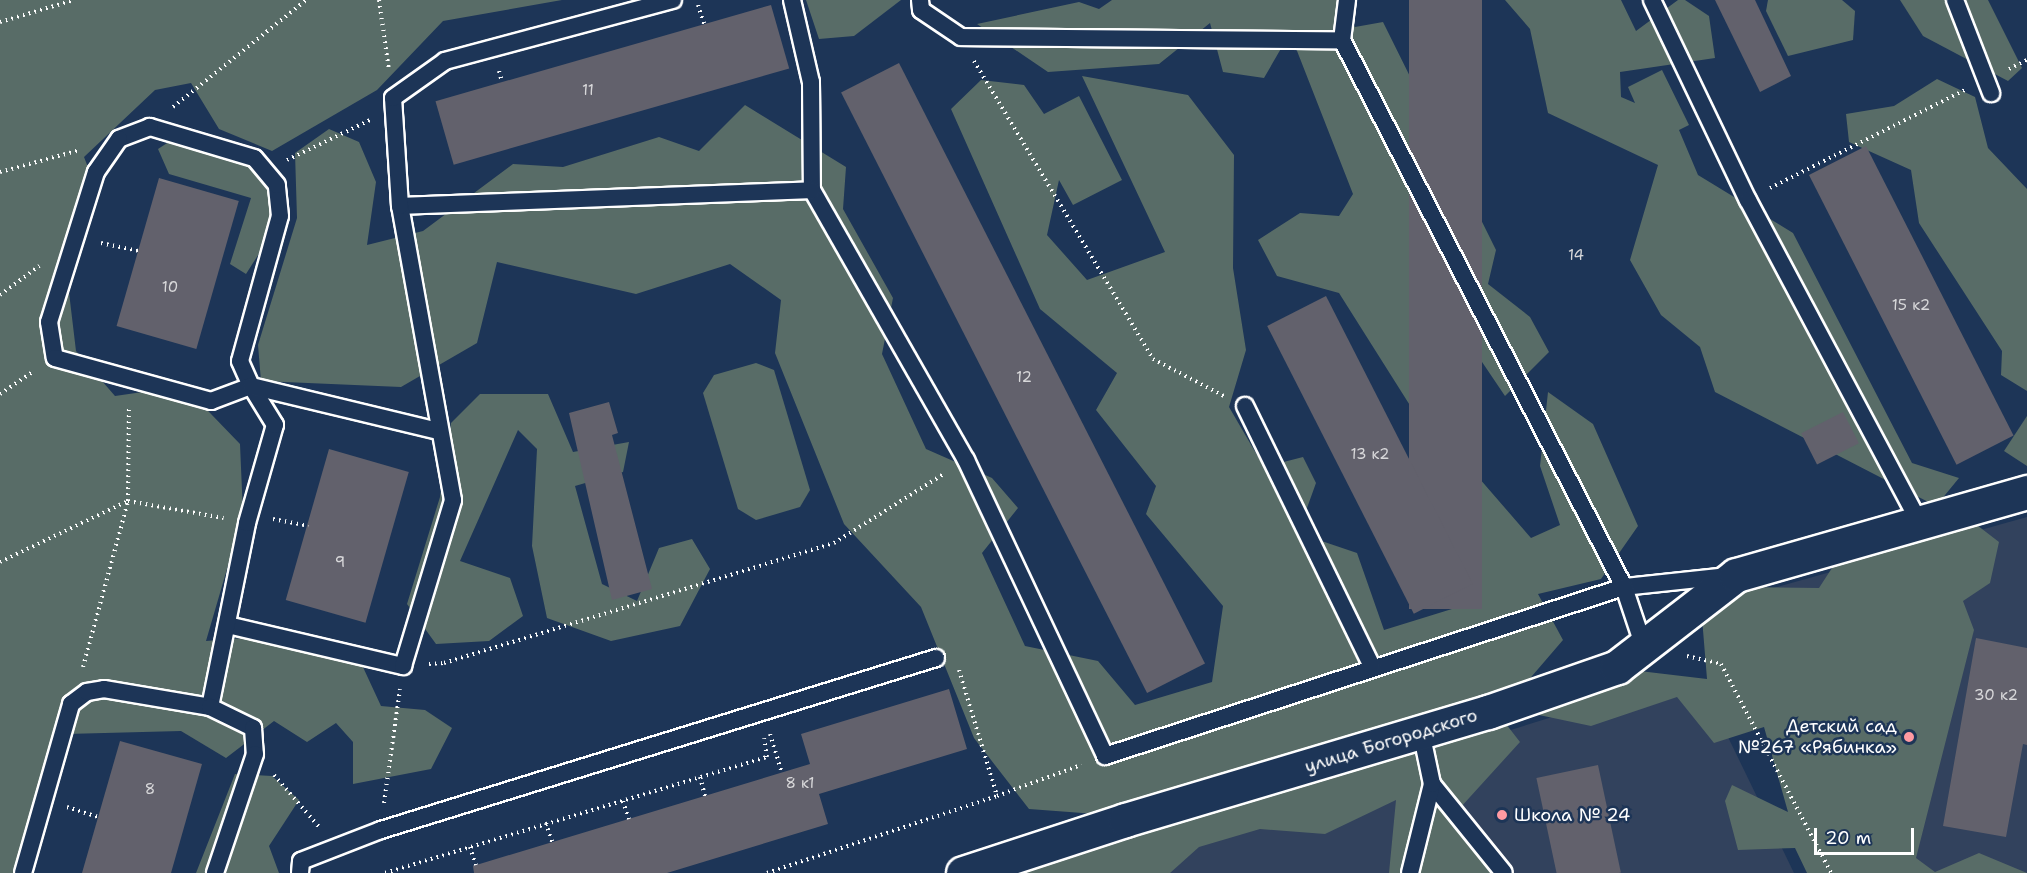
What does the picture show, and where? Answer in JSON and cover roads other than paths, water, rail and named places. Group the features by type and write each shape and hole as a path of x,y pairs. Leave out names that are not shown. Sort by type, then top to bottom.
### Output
{"street":[{"name":"улица Богородского","path":"963,873 1421,732 1617,666 1736,575 2027,492"}],"lane":[{"path":"228,625 403,666 453,500 438,431 400,206 393,103 445,61 673,0"},
{"path":"792,0 811,82 812,190 966,460 1105,756 1372,666 1624,587 1736,575"},
{"path":"920,0 921,10 960,37 1342,40"},
{"path":"1347,0 1342,40 1624,587 1644,647"},
{"path":"1652,0 1748,200 1920,524"},
{"path":"1955,0 1988,86"},
{"path":"210,707 248,518 275,425 250,386 240,361 280,216 277,185 254,158 150,128 119,139 96,172 49,322 55,358 129,380 211,400 250,386 438,431"},
{"path":"400,206 812,190"},
{"path":"1245,406 1372,666"},
{"path":"300,873 301,861 381,830 942,664"},
{"path":"23,873 71,704 87,692 104,689 210,707 253,728 255,754 215,873"},
{"path":"1410,873 1432,784 1421,732"},
{"path":"1432,784 1504,873"}],"place":[{"name":"Детский сад №267 «Рябинка»","path":"1909,737"},
{"name":"Школа № 24","path":"1502,815"}]}
